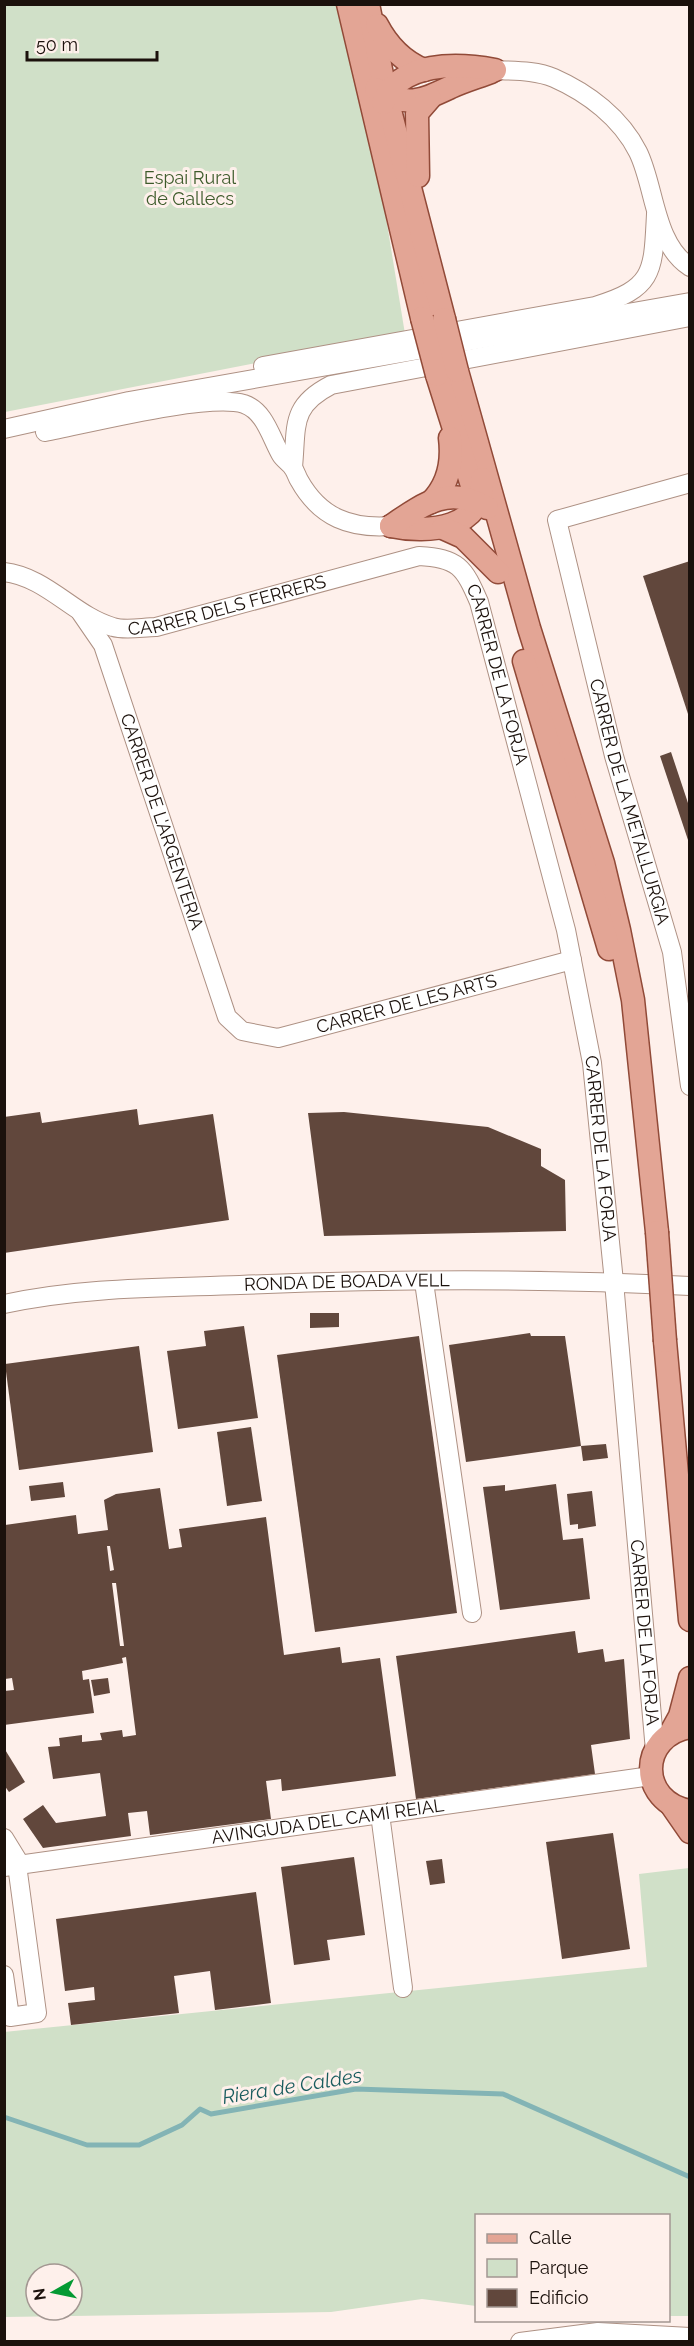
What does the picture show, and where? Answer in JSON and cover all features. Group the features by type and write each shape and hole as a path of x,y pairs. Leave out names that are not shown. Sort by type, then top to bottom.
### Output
{"main road":[{"path":"348,4 379,131 447,373 481,464 603,863 633,1000 657,1232 690,1620"},
{"path":"369,9 392,48 409,64 424,70"},
{"path":"369,9 386,95 423,231"},
{"path":"379,131 379,112 386,95 405,75 424,70 474,66 495,70"},
{"path":"366,75 372,86 386,95 408,102 429,98 452,86 495,70"},
{"path":"429,98 417,113 416,161 433,318"},
{"path":"391,526 431,502 444,489 452,456 447,409 447,373"},
{"path":"447,409 478,502 609,949 640,1066"},
{"path":"391,526 408,530 443,528 471,514 482,495 481,464"},
{"path":"431,502 458,495 478,502 497,518"},
{"path":"443,528 463,537 498,572"},
{"path":"690,1678 680,1716 680,1730 655,1751 651,1776 656,1790 681,1808 690,1832"}],"street":[{"path":"495,70 528,71 553,78 608,110 638,152 656,214 670,244 690,267"},
{"path":"129,401 192,379 595,306 621,299 643,284 652,267 656,214"},
{"path":"4,429 129,401 690,302"},
{"path":"293,467 294,426 301,409 311,395 331,385 690,317"},
{"path":"4,440 185,406 218,402 245,404 271,431 282,456 293,467 308,493 336,518 366,528 391,526"},
{"name":"CARRER DE LA METAL·LURGIA","path":"690,483 557,520 614,756 672,952 690,1086"},
{"name":"CARRER DELS FERRERS","path":"4,573 14,573 50,589 80,612 115,628 156,627 419,556 445,558 457,564"},
{"name":"CARRER DE LA FORJA","path":"457,564 470,580 479,602 572,960 592,1063 614,1282 655,1751"},
{"name":"CARRER DE L'ARGENTERIA","path":"80,612 103,645 227,1017 242,1030"},
{"path":"672,952 690,947"},
{"name":"CARRER DE LES ARTS","path":"242,1030 278,1038 572,960"},
{"name":"RONDA DE BOADA VELL","path":"4,1305 34,1298 127,1289 299,1282 614,1282 690,1286"},
{"path":"424,1282 472,1612"},
{"name":"AVINGUDA DEL CAMÍ REIAL","path":"14,1865 651,1776"},
{"path":"380,1814 403,1988"},
{"path":"4,1838 14,1865 37,2013 10,2017 4,1975"},
{"path":"520,2342 598,2332 687,2339"}],"green space":[{"name":"Espai Rural de Gallecs","path":"5,5 338,5 381,187 405,334 5,412"},
{"path":"689,1868 689,2316 670,2316 670,2214 475,2214 475,2306 422,2299 331,2312 84,2316 84,2262 24,2262 24,2317 5,2317 4,2032 647,1967 639,1874"}],"building":[{"path":"690,561 690,717 689,717 643,576"},
{"path":"671,752 690,809 690,846 660,756"},
{"path":"137,1109 139,1125 213,1114 229,1220 4,1253 4,1117 40,1112 42,1123"},
{"path":"344,1112 488,1127 541,1149 541,1166 565,1180 566,1231 324,1236 308,1113"},
{"path":"310,1313 339,1313 339,1327 310,1328"},
{"path":"244,1326 258,1418 178,1429 167,1351 206,1346 204,1331"},
{"path":"530,1333 531,1336 565,1336 581,1446 466,1462 449,1345"},
{"path":"419,1336 457,1613 315,1632 277,1355"},
{"path":"139,1346 153,1452 19,1470 5,1364"},
{"path":"251,1427 262,1501 227,1506 217,1432"},
{"path":"606,1444 608,1458 583,1461 581,1446"},
{"path":"63,1482 65,1497 31,1501 29,1486"},
{"path":"556,1484 563,1540 583,1538 590,1599 500,1610 483,1487 505,1485 505,1491"},
{"path":"160,1488 169,1549 182,1547 179,1529 266,1517 284,1655 340,1647 342,1663 380,1658 396,1776 282,1791 281,1779 266,1781 271,1819 150,1835 147,1811 128,1813 131,1836 43,1848 23,1819 43,1805 56,1823 106,1816 100,1773 53,1779 48,1747 60,1746 59,1738 82,1735 82,1742 102,1740 100,1733 122,1730 123,1737 136,1735 126,1657 122,1658 123,1663 82,1671 83,1680 89,1679 94,1713 4,1725 4,1691 14,1690 12,1678 5,1679 5,1525 76,1515 78,1534 108,1530 104,1500 116,1494","holes":["107,1546 110,1546 114,1570 110,1571","112,1583 116,1583 124,1646 120,1646"]},
{"path":"592,1491 596,1526 578,1529 578,1524 570,1525 567,1494"},
{"path":"575,1631 578,1653 603,1649 605,1662 624,1659 630,1739 591,1745 595,1774 416,1799 396,1656"},
{"path":"108,1678 110,1693 94,1696 91,1680"},
{"path":"4,1748 25,1782 9,1792 4,1785"},
{"path":"613,1833 630,1949 562,1959 546,1842"},
{"path":"354,1857 365,1935 327,1940 330,1960 294,1965 281,1867"},
{"path":"442,1859 445,1883 430,1885 426,1861"},
{"path":"256,1892 271,2003 215,2010 210,1971 174,1976 179,2013 71,2025 68,2003 95,2000 94,1987 65,1991 56,1919"}],"waterway":[{"name":"Riera de Caldes","path":"4,2117 87,2145 139,2145 182,2125 200,2109 211,2114 356,2089 503,2094 690,2177"}]}
